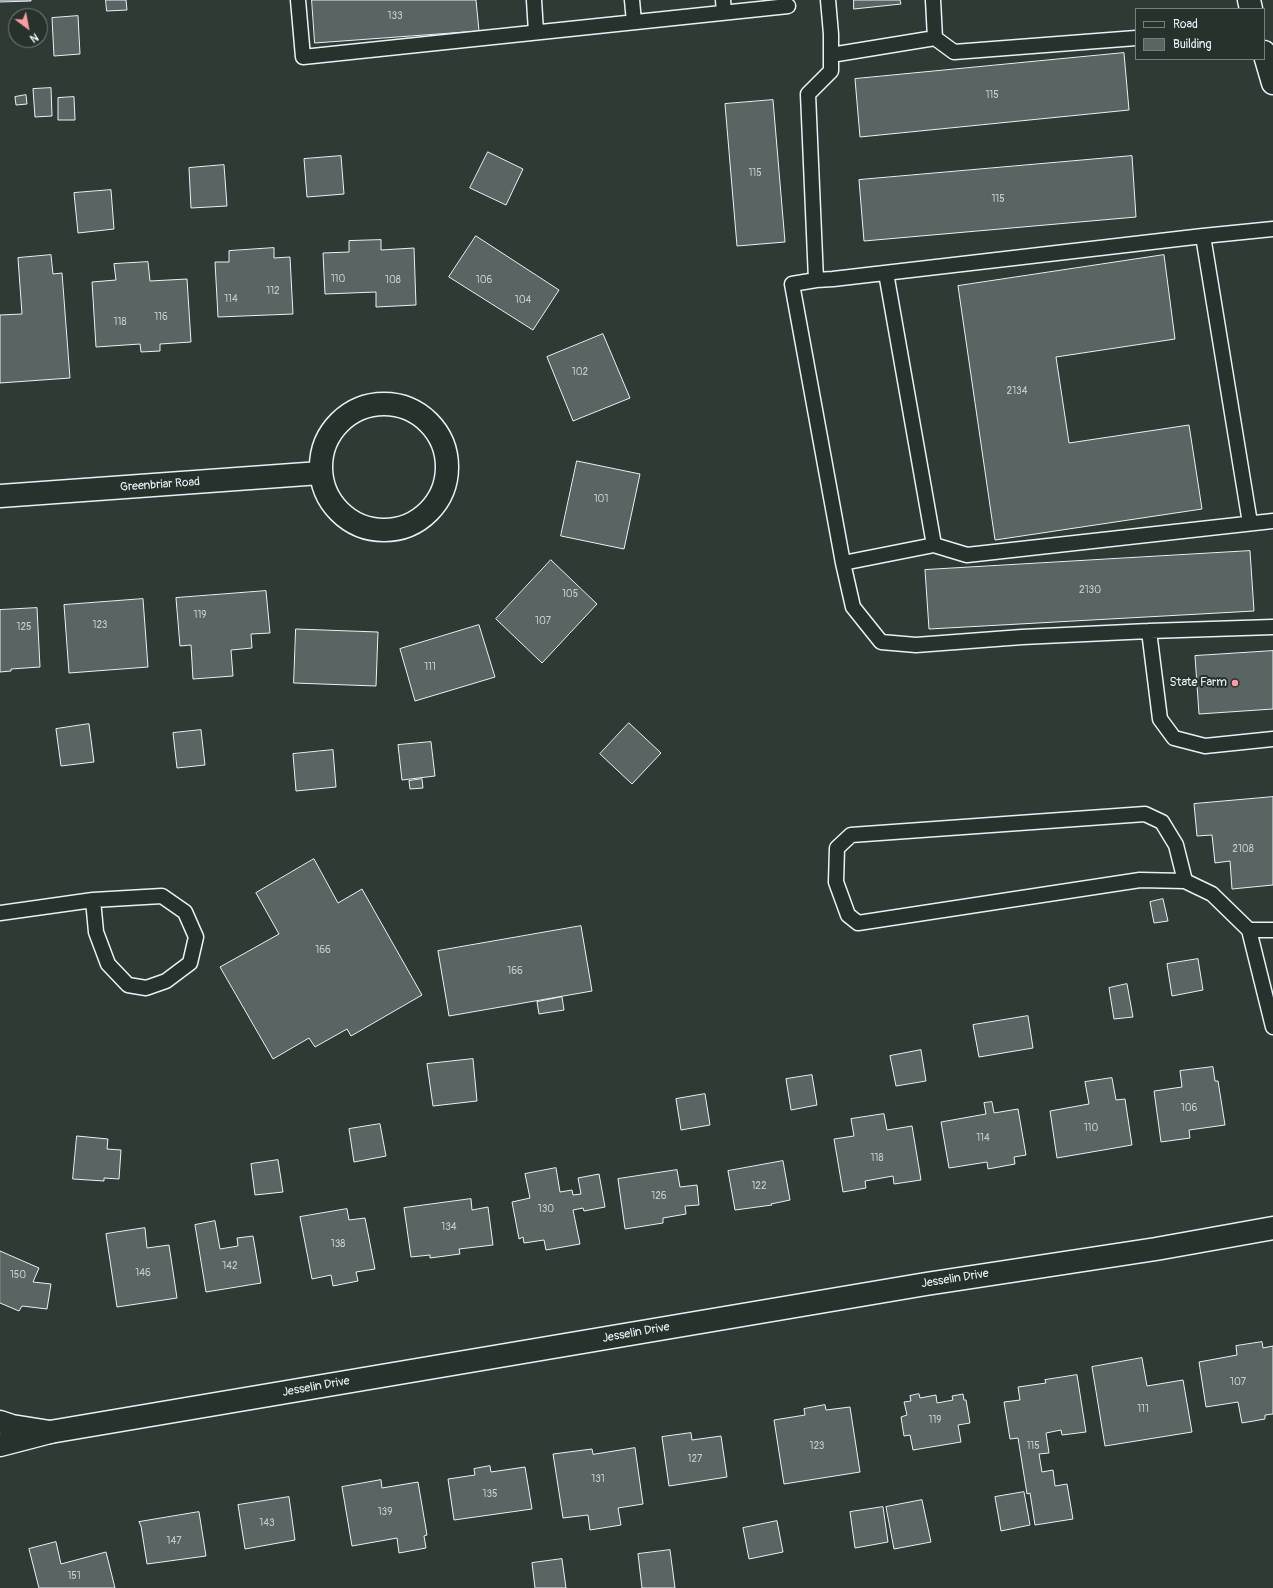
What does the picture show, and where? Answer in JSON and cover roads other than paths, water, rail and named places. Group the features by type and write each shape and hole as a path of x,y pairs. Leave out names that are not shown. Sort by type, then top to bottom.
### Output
{"street":[{"path":"1265,55 1273,83"},
{"path":"384,404 404,407 423,417 437,433 445,452 447,472 442,492 430,510 414,523 394,530 374,530 354,523 337,510 326,493 320,473 322,452 330,433 344,417 363,407 384,404"},
{"name":"Greenbriar Road","path":"0,496 320,473"},
{"name":"Jesselin Drive","path":"0,1445 50,1432 918,1285 1156,1249 1273,1228"},
{"path":"0,1422 12,1426 50,1432"}],"lane":[{"path":"298,0 303,57 634,22 723,6 788,6"},
{"path":"534,0 536,32"},
{"path":"632,0 634,22"},
{"path":"816,280 808,94 831,71 831,34 828,0"},
{"path":"933,0 935,38"},
{"path":"831,55 935,38 954,52 1135,38"},
{"path":"1273,229 816,280 792,284 843,563 853,607 881,642 916,645 1022,637 1273,627"},
{"path":"1203,236 1250,523"},
{"path":"886,273 934,544"},
{"path":"843,563 934,544 967,555 1273,521"},
{"path":"1149,631 1160,719 1174,738 1205,746 1273,740"},
{"path":"1185,881 1176,845 1162,822 1145,814 851,835 837,848 836,882 848,915 858,923 1140,880 1185,881 1212,894 1249,930 1273,1027"},
{"path":"0,912 93,900 162,896 185,912 196,937 190,963 166,981 146,988 128,985 108,964 96,932 93,900"},
{"path":"1249,930 1273,930"}],"place":[{"name":"State Farm","path":"1235,683"}]}
